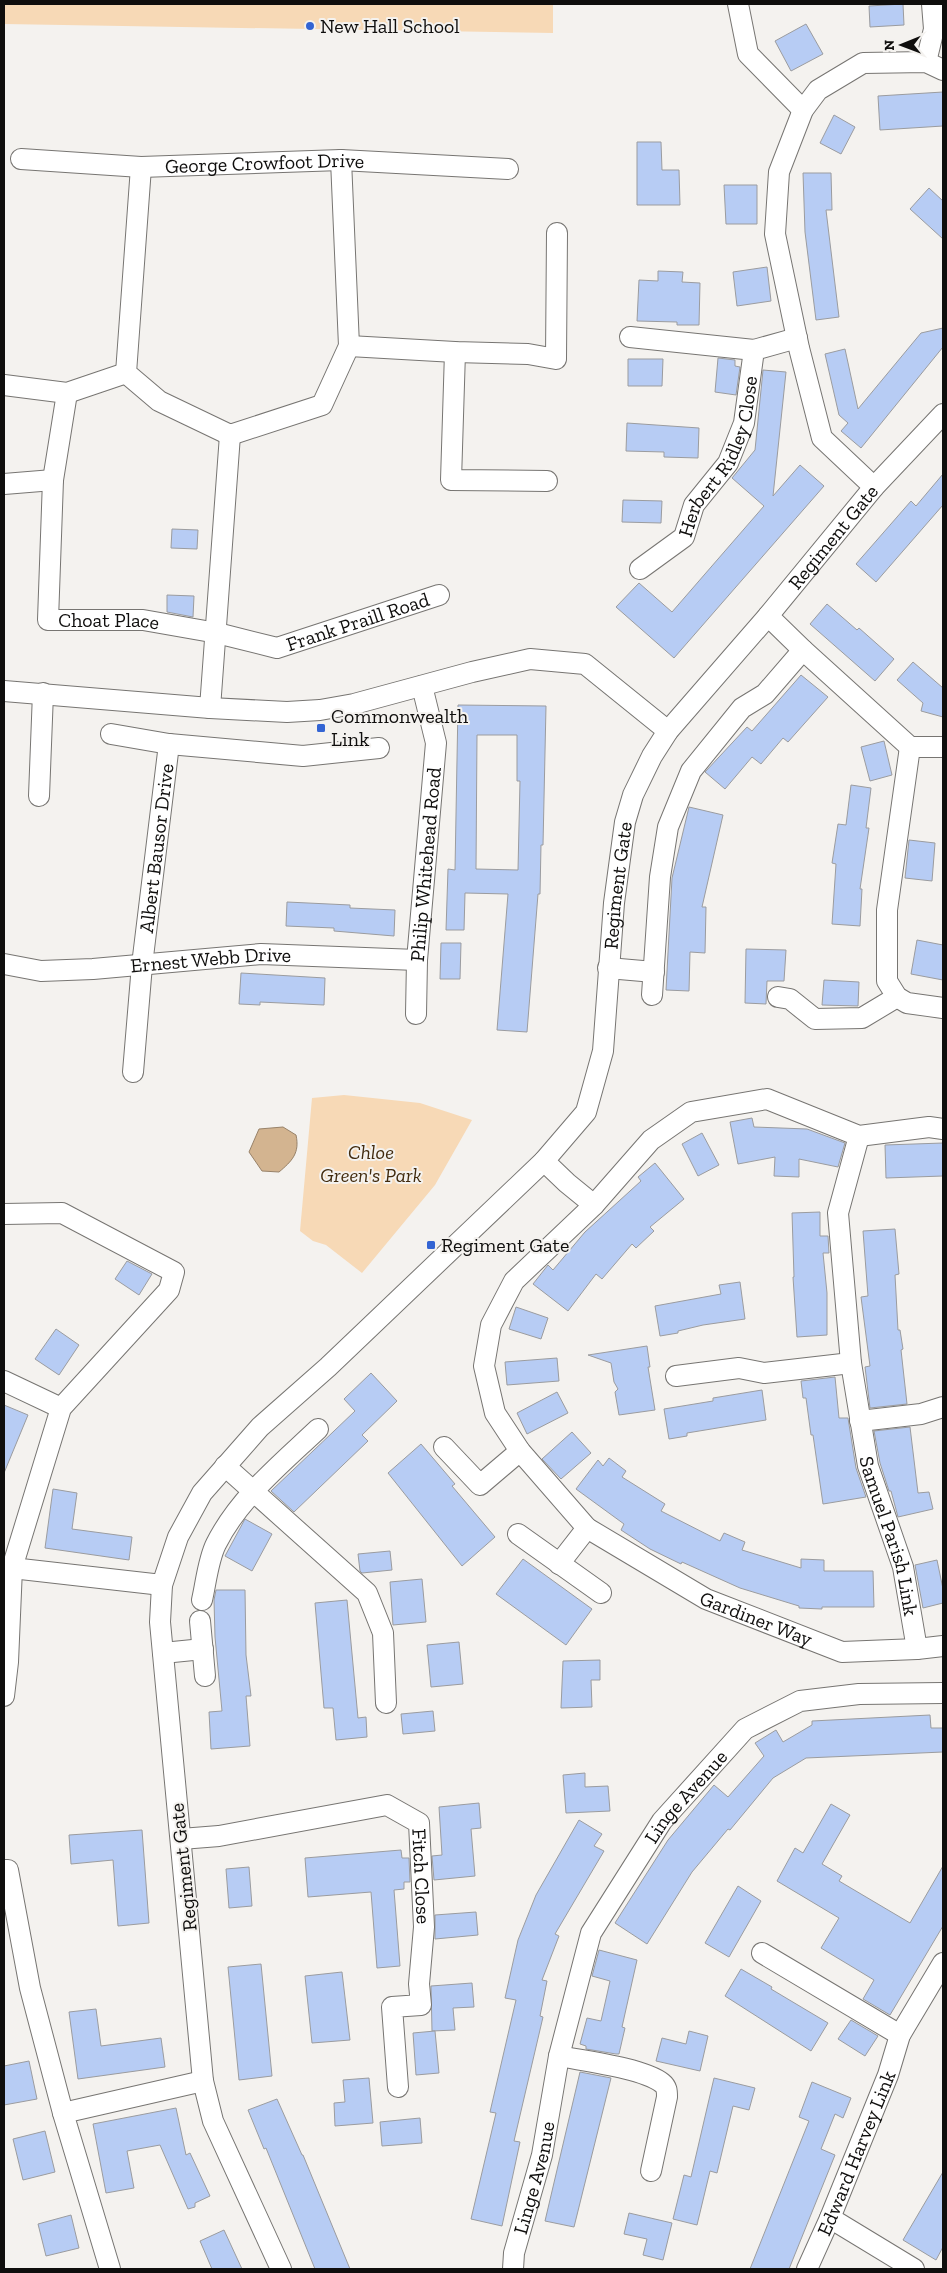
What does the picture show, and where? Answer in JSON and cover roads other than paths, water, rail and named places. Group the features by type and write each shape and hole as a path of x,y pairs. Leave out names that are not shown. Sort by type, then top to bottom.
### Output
{"street":[{"path":"738,4 748,54 803,110"},
{"path":"874,487 822,438 775,234 779,172 803,110 818,90 864,63 934,66 932,4"},
{"name":"George Crowfoot Drive","path":"21,159 141,167 341,160 508,169"},
{"path":"126,373 159,401 230,435 322,405 349,346 341,160"},
{"path":"126,373 141,167"},
{"path":"349,346 528,354 556,359 557,233"},
{"name":"Herbert Ridley Close","path":"630,337 754,350 798,338"},
{"name":"Herbert Ridley Close","path":"640,569 684,537 694,505 728,463 744,423 754,350"},
{"path":"455,352 451,480 547,481"},
{"path":"4,385 67,393 126,373"},
{"name":"Choat Place","path":"67,393 53,480 48,620 143,620 217,634"},
{"name":"Regiment Gate","path":"281,2269 213,2121 203,2081 160,1622 162,1585 178,1537 202,1492 260,1427 328,1367 544,1160 586,1112 603,1051 614,903 625,822 634,795 652,756 668,731 768,616 874,487 943,414"},
{"path":"210,708 217,634 230,435"},
{"path":"4,484 53,480"},
{"name":"Frank Praill Road","path":"217,634 277,648 440,595"},
{"path":"768,616 802,650 910,747 943,747"},
{"path":"652,995 660,877 668,827 691,771 742,708 765,694 802,650"},
{"path":"4,691 210,708 287,712 320,710 354,704 472,672 530,659 585,664 668,731"},
{"name":"Philip Whitehead Road","path":"416,1014 417,960 436,743 422,686"},
{"path":"39,796 43,693"},
{"name":"Albert Bausor Drive","path":"111,734 169,744 303,756 379,748"},
{"name":"Albert Bausor Drive","path":"133,1072 142,965 169,744"},
{"path":"910,747 887,910 888,981 897,997 907,1003 943,1008"},
{"name":"Ernest Webb Drive","path":"4,964 41,971 142,965 261,954 417,960"},
{"path":"608,968 654,972"},
{"path":"778,997 790,998 815,1019 862,1018 897,997"},
{"name":"Gardiner Way","path":"943,1129 929,1127 859,1136 767,1099 691,1112 651,1140 594,1205 514,1281 491,1325 484,1366 495,1413 520,1451 587,1528 706,1599 842,1652 943,1646"},
{"name":"Samuel Parish Link","path":"859,1136 838,1212 851,1363 868,1466 903,1568 917,1649"},
{"path":"544,1160 567,1183 594,1205"},
{"path":"4,1214 62,1213 174,1272 169,1290 61,1408 12,1568 8,1662 4,1696"},
{"path":"676,1376 738,1368 764,1373 851,1363"},
{"path":"4,1381 61,1408"},
{"path":"860,1421 921,1414 943,1407"},
{"path":"202,1600 215,1545 239,1508 252,1491 318,1429"},
{"path":"444,1447 480,1485 520,1451"},
{"path":"225,1466 368,1593 383,1633 386,1703"},
{"path":"559,1564 587,1528"},
{"path":"518,1534 601,1593"},
{"path":"12,1568 162,1585"},
{"path":"200,1621 205,1676"},
{"path":"163,1653 202,1649"},
{"name":"Linge Avenue","path":"513,2269 514,2253 542,2155 559,2056 591,1932 662,1821 745,1729 800,1701 859,1694 943,1693"},
{"name":"Fitch Close","path":"181,1839 220,1836 388,1805 419,1823 424,1927 419,1984 421,2005 392,2007 398,2087"},
{"path":"4,1870 8,1870 30,1988 62,2113 110,2269"},
{"path":"762,1953 900,2035"},
{"name":"Edward Harvey Link","path":"806,2269 830,2218 888,2075 900,2035 943,1963"},
{"path":"559,2056 647,2074 663,2083 667,2089 667,2097 651,2172"},
{"path":"62,2113 203,2081"},
{"path":"830,2218 914,2269"}],"place":[{"name":"New Hall School","path":"310,26"},
{"name":"Commonwealth Link","path":"321,728"},
{"name":"Regiment Gate","path":"431,1245"}],"park label":[{"name":"Chloe Green's Park","path":"371,1164"}]}
